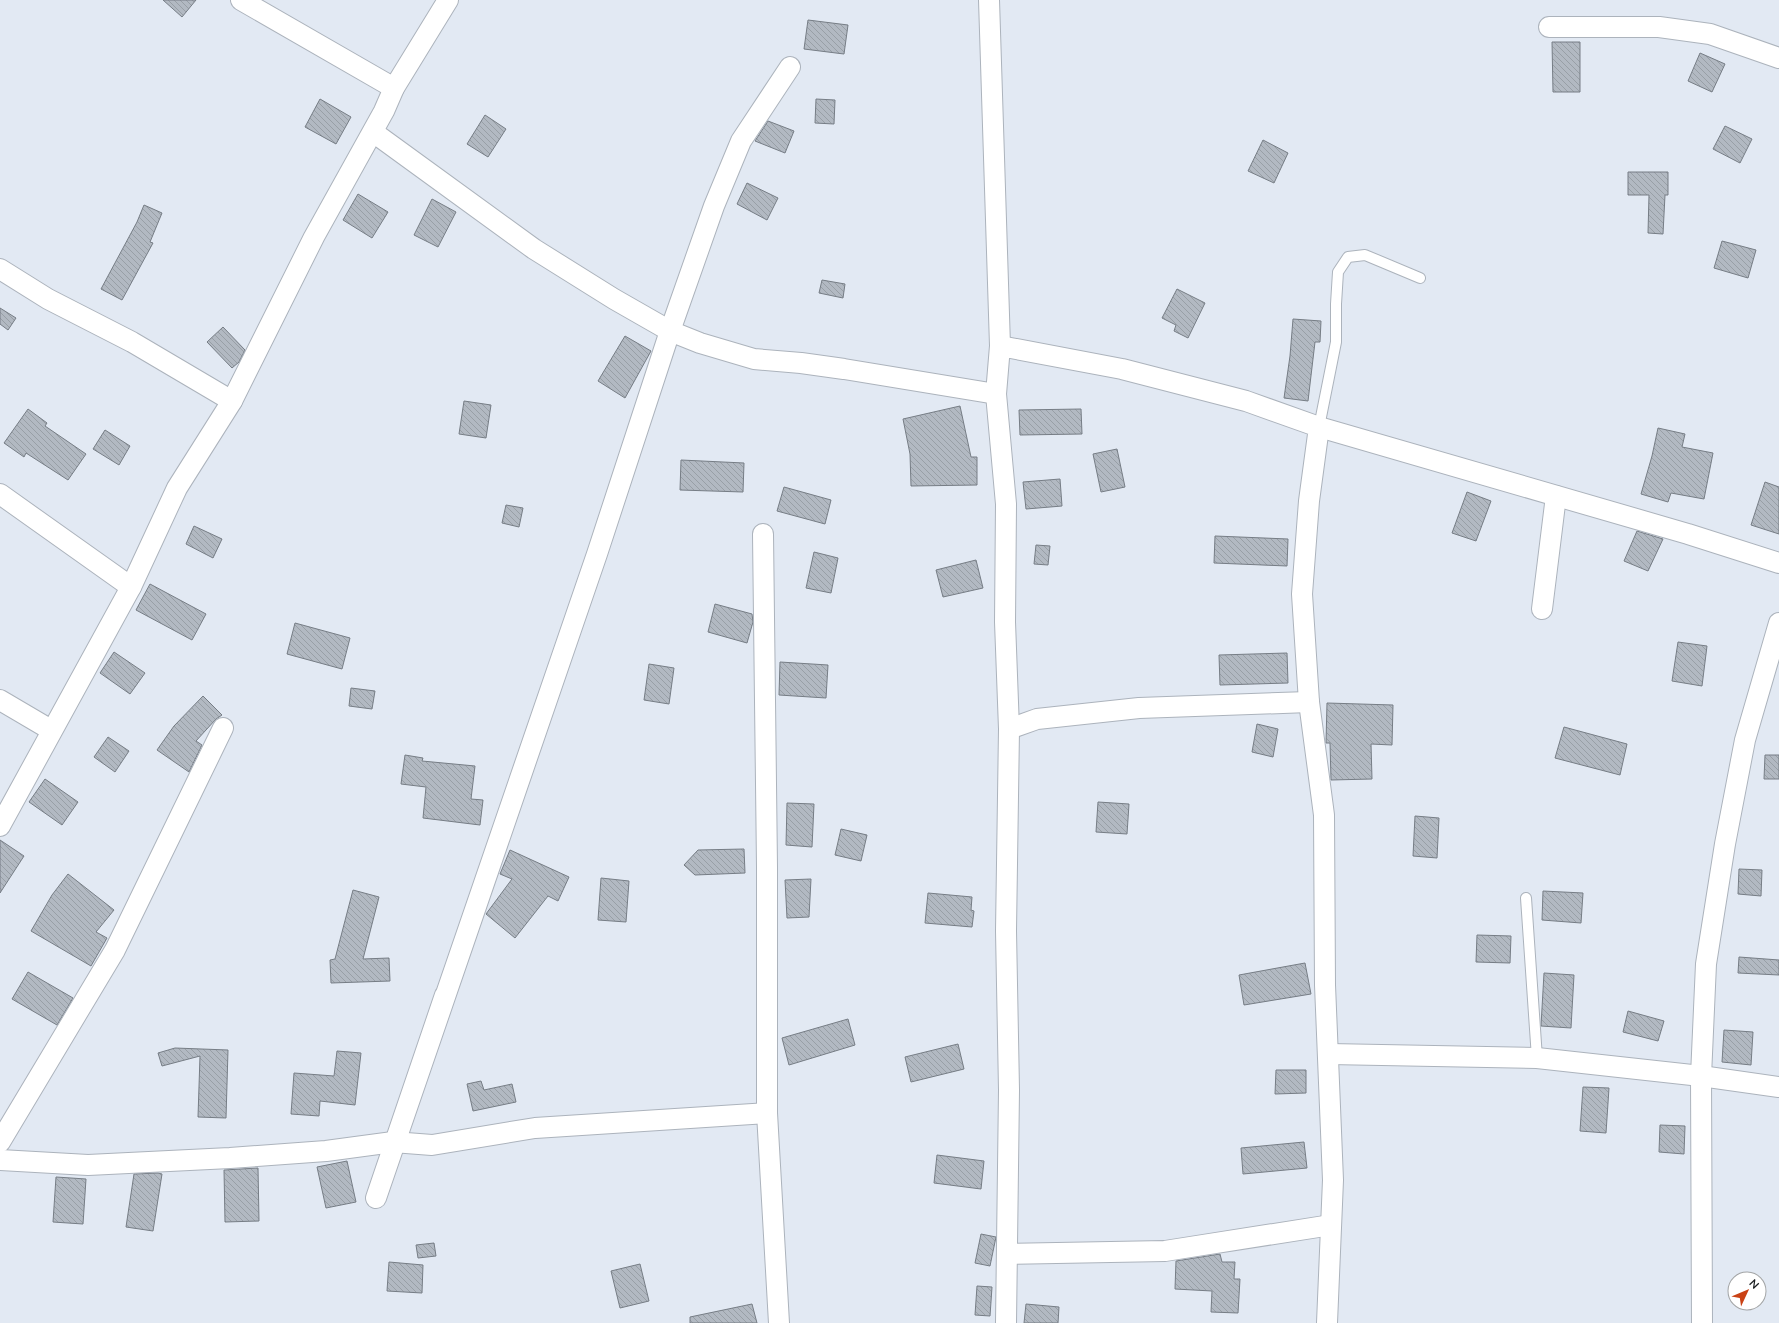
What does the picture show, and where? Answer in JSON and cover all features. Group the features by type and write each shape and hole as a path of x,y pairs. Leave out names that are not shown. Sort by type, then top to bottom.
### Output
{"street":[{"path":"241,0 394,88"},
{"path":"0,826 51,730 131,587 177,488 232,401 314,237 373,132 394,88 448,0"},
{"path":"989,0 1000,346 996,394 1006,504 1005,622 1009,729 1006,931 1009,1090 1006,1323"},
{"path":"1549,27 1659,27 1710,34 1779,58"},
{"path":"376,1198 594,561 670,331 714,206 741,141 790,68"},
{"path":"373,132 534,249 614,299 670,331 700,343 754,359 801,363 844,369 996,394"},
{"path":"0,269 48,299 132,342 232,401"},
{"path":"1000,346 1122,369 1246,401 1319,427 1688,534 1779,563"},
{"path":"1319,427 1309,502 1302,594 1309,702 1324,815 1324,941 1333,1180 1326,1323"},
{"path":"0,494 131,587"},
{"path":"1542,609 1556,496"},
{"path":"763,534 767,867 767,1113 779,1323"},
{"path":"1702,1323 1701,1076 1706,964 1725,844 1745,740 1779,623"},
{"path":"0,700 51,730"},
{"path":"1009,729 1037,719 1139,708 1309,702"},
{"path":"0,1142 115,950 223,728"},
{"path":"376,1198 445,995"},
{"path":"1329,1054 1537,1058 1701,1076 1779,1087"},
{"path":"0,1160 88,1165 222,1159 326,1151 392,1142 432,1146 535,1128 767,1113"},
{"path":"376,1198 392,1142"},
{"path":"1008,1254 1165,1251 1331,1225"}],"lane":[{"path":"1319,427 1336,342 1338,272 1348,257 1365,254 1420,278"},
{"path":"1526,898 1537,1058"}],"building":[{"path":"163,0 196,0 182,17"},
{"path":"808,20 848,25 844,54 804,49"},
{"path":"1552,42 1580,42 1580,92 1553,92"},
{"path":"1700,53 1725,64 1712,92 1688,81"},
{"path":"320,99 351,117 336,144 305,127"},
{"path":"816,99 835,100 834,124 815,123"},
{"path":"485,115 506,129 488,157 467,144"},
{"path":"768,121 794,131 785,153 755,141"},
{"path":"1725,126 1752,139 1740,163 1713,149"},
{"path":"1263,140 1288,153 1274,183 1248,171"},
{"path":"1628,172 1668,172 1668,195 1665,195 1663,234 1648,233 1649,195 1628,195"},
{"path":"747,183 778,198 767,220 737,204"},
{"path":"358,194 388,212 372,238 343,220"},
{"path":"432,199 456,212 438,247 414,235"},
{"path":"144,205 162,213 150,242 153,243 122,300 101,289 137,222"},
{"path":"1722,241 1756,250 1748,278 1714,268"},
{"path":"822,280 845,284 843,298 819,293"},
{"path":"1177,289 1205,303 1188,338 1174,331 1176,325 1162,318"},
{"path":"0,308 16,318 8,330 0,324"},
{"path":"1293,319 1321,321 1320,342 1315,342 1308,401 1284,398 1290,356"},
{"path":"223,327 245,350 239,362 232,368 207,342"},
{"path":"625,336 651,351 625,398 598,381"},
{"path":"464,401 491,405 486,438 459,434"},
{"path":"960,406 971,457 977,457 977,485 911,486 910,454 903,419"},
{"path":"28,409 47,423 45,426 86,454 68,480 26,453 24,457 4,443"},
{"path":"1081,409 1082,434 1020,435 1019,410"},
{"path":"1658,428 1685,434 1682,447 1713,453 1704,499 1671,493 1668,502 1641,494"},
{"path":"105,430 130,446 119,465 93,449"},
{"path":"1117,449 1125,487 1101,492 1093,454"},
{"path":"681,460 744,463 743,492 680,490"},
{"path":"1060,479 1062,506 1026,509 1023,482"},
{"path":"1765,482 1779,487 1779,534 1751,525"},
{"path":"784,487 831,500 825,524 777,511"},
{"path":"1467,492 1491,501 1476,541 1452,533"},
{"path":"506,505 523,508 519,527 502,523"},
{"path":"194,526 222,539 213,558 186,544"},
{"path":"1637,531 1663,539 1648,571 1624,561"},
{"path":"1215,536 1288,539 1287,566 1214,563"},
{"path":"1036,545 1050,546 1048,565 1034,564"},
{"path":"814,552 838,558 831,593 806,588"},
{"path":"976,560 983,588 943,597 936,570"},
{"path":"150,584 206,614 192,640 136,610"},
{"path":"715,604 752,614 753,622 747,643 708,632"},
{"path":"295,623 350,638 342,669 287,654"},
{"path":"1678,642 1707,646 1702,686 1672,681"},
{"path":"114,652 145,673 130,694 100,673"},
{"path":"1287,653 1288,683 1220,685 1219,655"},
{"path":"780,662 828,665 826,698 779,695"},
{"path":"649,664 674,668 669,704 644,700"},
{"path":"351,688 375,691 372,709 349,706"},
{"path":"203,696 222,715 216,719 196,741 202,745 189,772 157,750 174,726"},
{"path":"1327,703 1393,705 1392,745 1371,744 1372,779 1331,780 1330,743 1326,743"},
{"path":"1257,724 1278,729 1273,757 1252,752"},
{"path":"1564,727 1627,744 1620,775 1555,758"},
{"path":"108,737 129,751 115,772 94,757"},
{"path":"405,755 423,758 422,761 475,766 471,799 483,800 480,825 423,818 426,787 401,784"},
{"path":"1765,755 1779,755 1779,779 1764,779"},
{"path":"45,779 78,802 62,825 29,802"},
{"path":"1098,802 1129,804 1127,834 1096,832"},
{"path":"787,803 814,804 812,847 786,845"},
{"path":"1415,816 1439,818 1437,858 1413,856"},
{"path":"841,829 867,835 861,861 835,855"},
{"path":"0,840 24,856 0,893"},
{"path":"744,849 745,873 695,875 684,865 698,850"},
{"path":"510,850 569,877 558,901 548,896 515,938 486,914 512,879 500,874"},
{"path":"1739,869 1762,870 1761,896 1738,894"},
{"path":"68,874 114,910 96,932 107,938 91,966 31,931 52,895"},
{"path":"601,878 629,881 626,922 598,920"},
{"path":"811,879 809,917 787,918 785,880"},
{"path":"353,890 379,897 363,959 389,958 390,981 331,983 330,960 335,959"},
{"path":"1543,891 1583,893 1581,923 1542,920"},
{"path":"928,893 972,897 971,910 974,911 972,927 925,923"},
{"path":"1477,935 1511,936 1510,963 1476,962"},
{"path":"1739,957 1779,960 1779,975 1738,973"},
{"path":"1305,963 1311,994 1244,1005 1239,975"},
{"path":"28,972 73,998 57,1025 12,999"},
{"path":"1544,973 1574,975 1571,1028 1541,1026"},
{"path":"1628,1011 1664,1021 1658,1041 1623,1032"},
{"path":"848,1019 855,1045 789,1065 782,1038"},
{"path":"1724,1030 1753,1032 1751,1065 1722,1062"},
{"path":"958,1044 964,1069 911,1082 905,1057"},
{"path":"175,1048 228,1050 226,1118 198,1117 200,1056 162,1066 158,1053"},
{"path":"337,1051 361,1053 355,1105 320,1101 319,1116 291,1114 294,1073 334,1076"},
{"path":"1276,1070 1306,1070 1306,1093 1275,1094"},
{"path":"481,1081 484,1090 512,1084 516,1102 473,1111 467,1084"},
{"path":"1583,1087 1609,1088 1606,1133 1580,1131"},
{"path":"1660,1125 1685,1126 1684,1154 1659,1152"},
{"path":"1304,1142 1307,1168 1243,1174 1241,1148"},
{"path":"937,1155 984,1161 981,1189 934,1183"},
{"path":"347,1161 356,1202 326,1208 317,1167"},
{"path":"258,1168 259,1221 225,1222 224,1170"},
{"path":"134,1174 162,1174 153,1231 126,1227"},
{"path":"56,1177 86,1179 83,1224 53,1222"},
{"path":"981,1234 996,1237 990,1266 975,1263"},
{"path":"434,1243 436,1256 418,1258 416,1245"},
{"path":"1220,1254 1222,1262 1235,1262 1234,1279 1240,1279 1238,1313 1211,1312 1212,1291 1175,1289 1176,1261"},
{"path":"389,1262 423,1265 422,1293 387,1291"},
{"path":"640,1264 649,1301 620,1308 611,1271"},
{"path":"977,1286 992,1287 990,1316 975,1315"},
{"path":"752,1304 757,1323 690,1323 690,1317"},
{"path":"1026,1304 1059,1307 1058,1323 1024,1323"}]}
